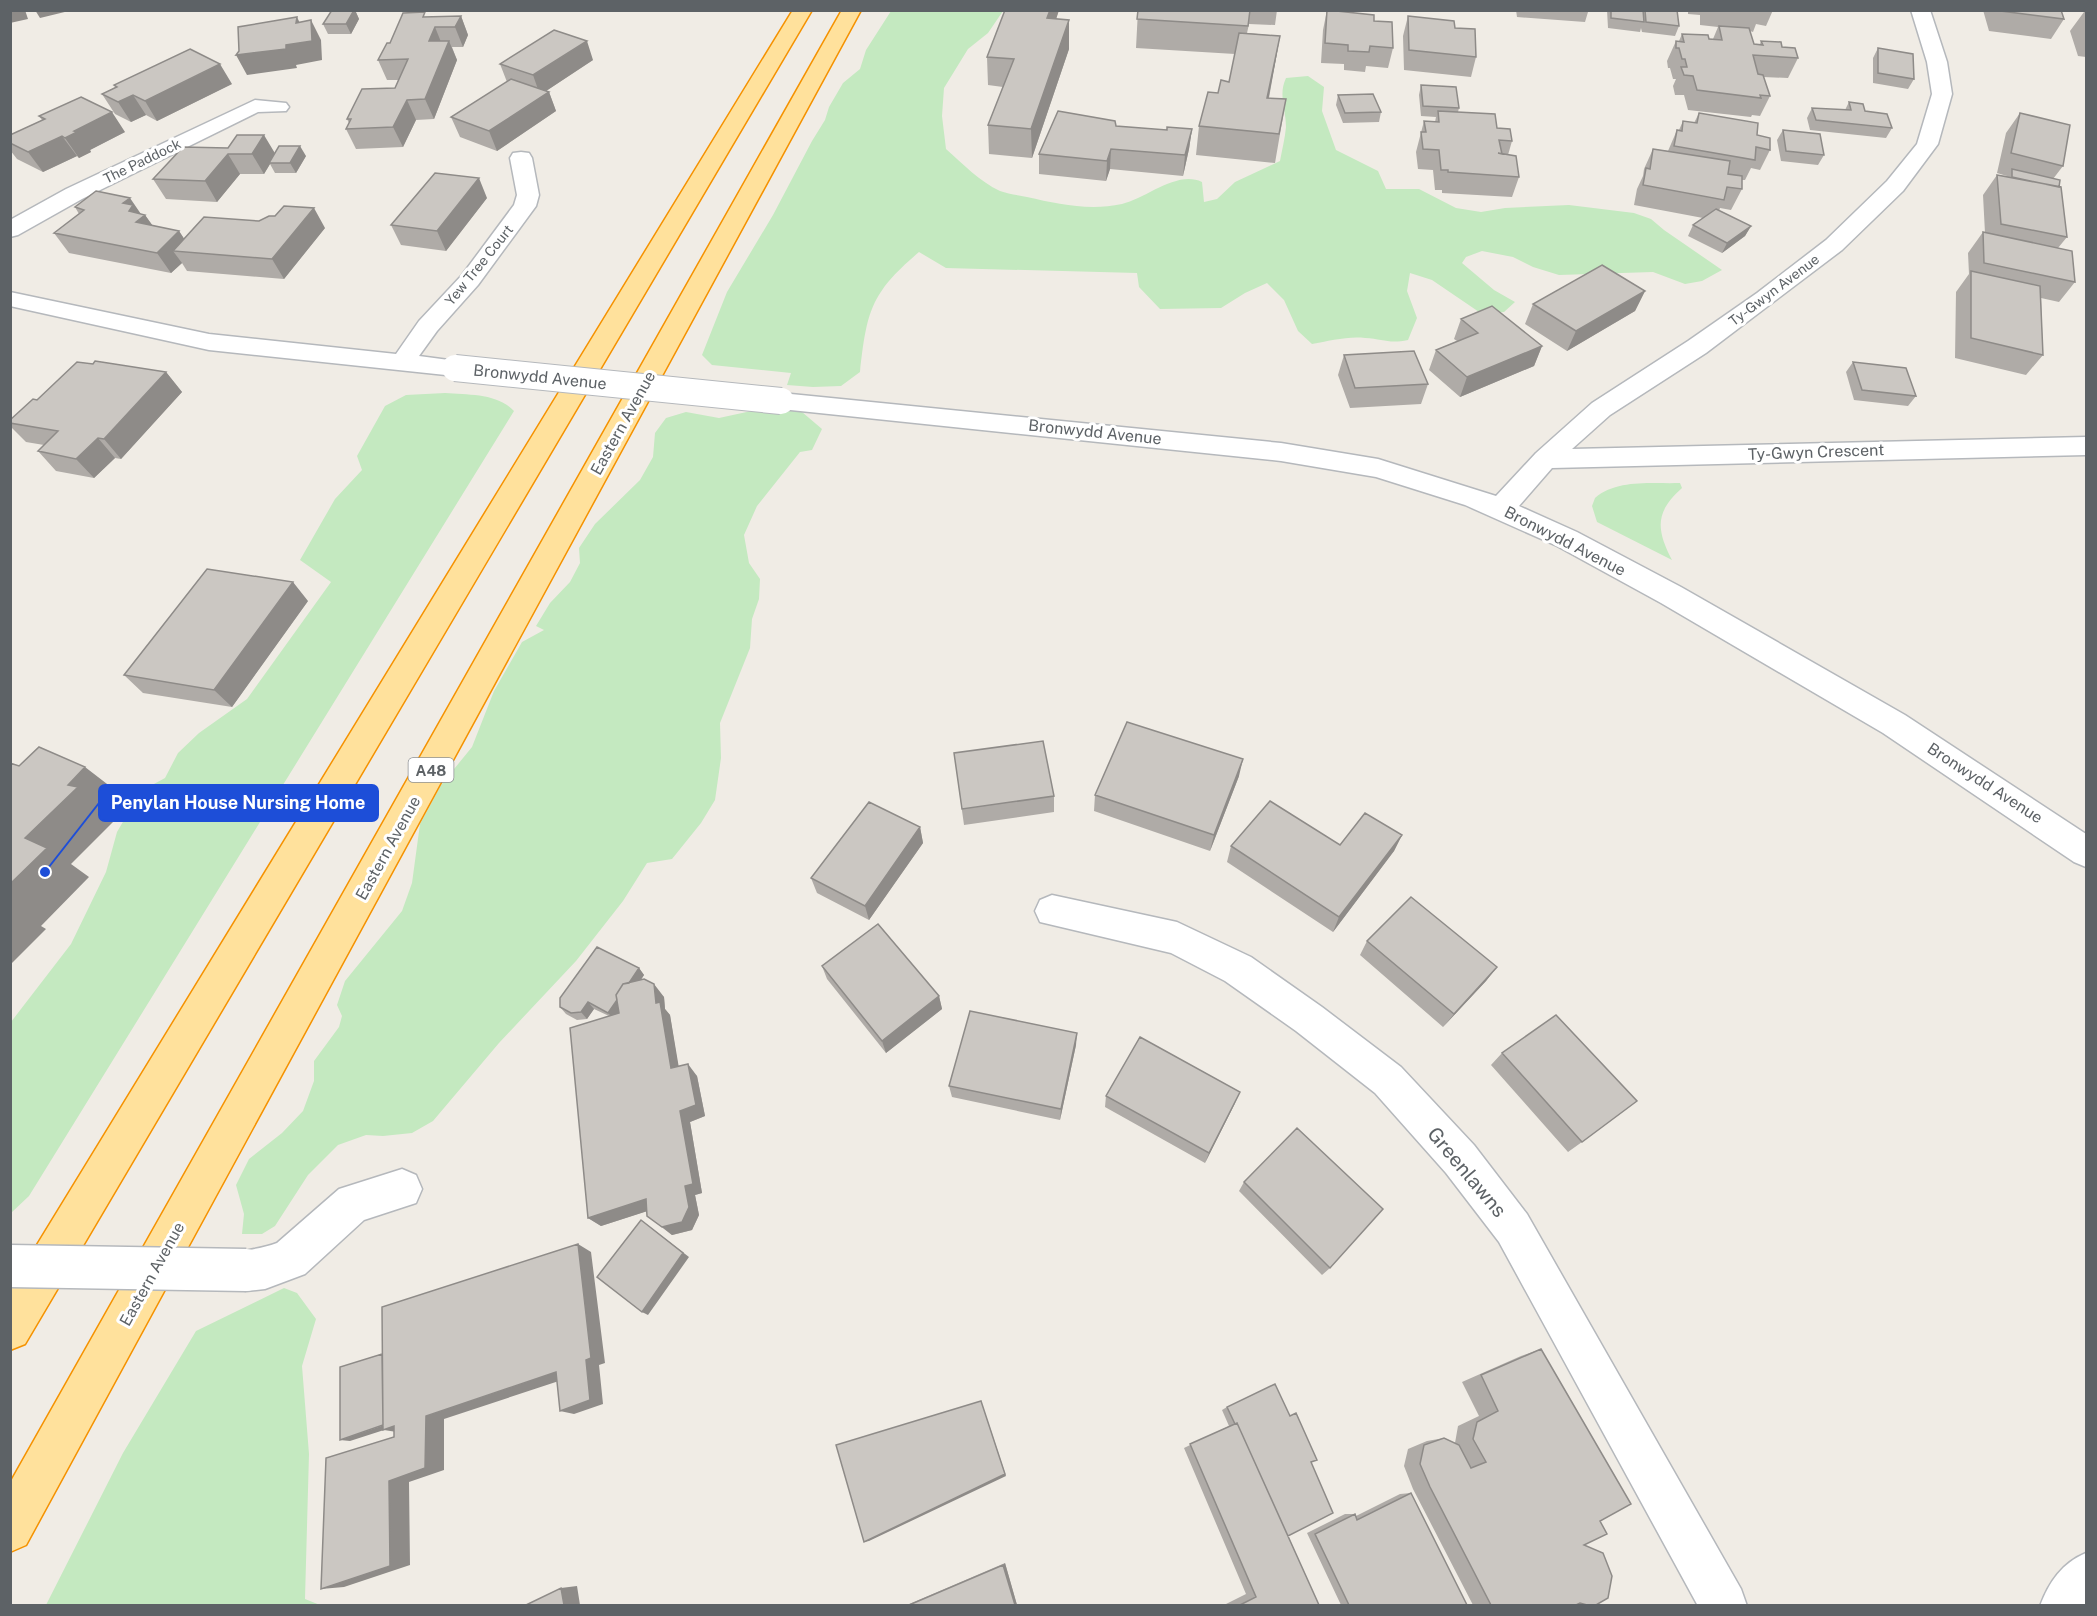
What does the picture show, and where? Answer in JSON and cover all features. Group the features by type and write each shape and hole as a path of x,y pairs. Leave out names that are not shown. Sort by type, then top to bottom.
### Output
{"highway":[{"path":"10,1329 803,10"},
{"name":"Eastern Avenue","path":"10,1529 852,10"}],"street":[{"name":"Ty-Gwyn Avenue","path":"1501,508 1545,459 1601,409 1697,347 1834,245 1895,186 1928,144 1942,94 1937,62 1920,10"},
{"name":"The Paddock","path":"10,230 74,194 255,106 279,107"},
{"name":"Yew Tree Court","path":"402,363 428,326 470,280 525,206 528,195 521,158"},
{"name":"Bronwydd Avenue","path":"10,299 209,342 1148,437 1330,459 1378,468 1428,482 1501,508 1567,539 1671,595 1894,723 2086,852"},
{"name":"Ty-Gwyn Crescent","path":"1545,459 2086,446"},
{"name":"Greenlawns","path":"1052,910 1177,938 1238,969 1309,1019 1388,1080 1460,1159 1513,1228 1724,1605"},
{"path":"10,1266 246,1270 265,1268 290,1259 352,1203 402,1189"}],"green space":[{"path":"891,11 1003,11 988,33 968,49 944,88 942,116 946,149 978,177 1003,192 1062,204 1098,207 1122,204 1172,182 1192,179 1202,182 1204,202 1217,199 1235,182 1280,161 1286,127 1282,96 1284,84 1286,78 1308,76 1324,87 1322,111 1336,150 1378,171 1386,189 1419,189 1456,208 1481,212 1505,208 1569,205 1634,213 1651,219 1722,270 1702,281 1685,284 1653,272 1559,275 1533,267 1513,257 1482,251 1466,257 1462,263 1494,290 1515,302 1504,312 1482,314 1432,280 1410,273 1407,291 1417,318 1408,340 1352,338 1312,344 1298,331 1284,300 1267,283 1221,308 1160,309 1139,287 1137,273 946,268 919,252 891,279 874,304 865,333 860,372 841,386 787,385 791,373 712,365 702,355 727,292 773,215 843,83 860,69 866,50"},
{"path":"445,393 491,398 514,411 29,1196 11,1213 11,1022 71,944 106,872 117,832 141,791 165,778 178,753 199,733 247,699 331,582 300,560 335,499 362,470 357,456 385,406 406,395"},
{"path":"770,407 802,412 822,429 812,450 800,452 757,506 744,535 749,563 760,579 759,599 752,619 750,648 720,723 721,758 715,800 701,823 672,859 647,863 623,901 576,961 499,1043 433,1121 412,1133 366,1135 338,1145 308,1175 275,1226 262,1234 242,1234 244,1214 236,1185 249,1159 282,1133 303,1111 314,1081 314,1061 339,1027 342,1016 337,1005 345,981 402,911 412,883 420,824 441,785 472,747 494,691 522,642 544,630 536,626 550,603 570,582 580,563 579,548 595,524 640,480 653,457 655,433 666,418 686,412 719,418"},
{"path":"1680,483 1682,488 1667,505 1661,521 1663,539 1672,560 1597,522 1592,506 1595,498 1604,492 1624,485"},
{"path":"284,1288 297,1293 316,1319 302,1366 309,1454 305,1599 320,1605 46,1605 123,1453 196,1331"}],"building":[{"path":"332,10 354,10 346,24 323,24"},
{"path":"1005,10 1050,10 1047,18 1069,20 1031,129 988,125 1014,59 987,57"},
{"path":"1138,10 1250,10 1248,26 1137,19"},
{"path":"1327,10 1374,15 1374,21 1392,22 1393,48 1370,46 1369,52 1348,51 1348,45 1325,43"},
{"path":"1611,10 1643,10 1644,22 1611,18"},
{"path":"1645,10 1677,10 1679,26 1646,22"},
{"path":"2061,10 2064,19 2001,11"},
{"path":"425,12 423,17 461,16 455,27 435,27 429,41 449,41 425,99 407,100 393,127 346,129 351,119 347,119 362,89 395,88 408,59 378,60 387,43 390,43 403,13"},
{"path":"1408,16 1454,21 1455,28 1475,29 1476,57 1409,50"},
{"path":"297,17 296,23 311,20 312,41 286,45 286,49 236,55 239,51 238,27"},
{"path":"1719,26 1749,28 1754,44 1763,45 1761,41 1781,42 1782,47 1795,48 1798,58 1753,55 1758,74 1763,75 1770,96 1760,95 1761,98 1697,90 1693,76 1684,75 1681,67 1687,67 1679,48 1676,48 1676,41 1684,42 1682,34 1708,35 1709,39 1722,40"},
{"path":"554,30 587,41 533,75 500,64"},
{"path":"1239,33 1280,36 1267,98 1286,99 1279,134 1199,126 1208,92 1218,93 1221,80 1229,82"},
{"path":"1878,48 1913,54 1914,79 1878,73"},
{"path":"190,49 220,64 145,101 133,95 118,102 102,94 117,87 114,85"},
{"path":"511,79 549,92 489,131 451,117"},
{"path":"1421,85 1456,87 1459,108 1423,106"},
{"path":"1373,94 1381,112 1345,113 1338,95"},
{"path":"81,97 112,112 65,138 62,136 28,152 10,143 10,135 45,119 39,116"},
{"path":"1849,102 1863,104 1865,111 1887,114 1892,128 1816,120 1812,108 1851,110"},
{"path":"1058,111 1115,121 1116,126 1167,130 1167,127 1192,129 1185,155 1111,149 1107,161 1039,154"},
{"path":"1438,111 1495,114 1497,128 1510,129 1512,141 1499,140 1502,154 1516,156 1519,177 1441,170 1439,150 1423,149 1421,132 1426,132 1424,121 1439,122"},
{"path":"1699,113 1758,123 1757,135 1770,138 1770,150 1756,147 1755,160 1674,146 1677,130 1682,131 1683,121 1697,123"},
{"path":"2020,113 2070,125 2063,166 2011,153"},
{"path":"1783,130 1820,134 1824,155 1786,151"},
{"path":"237,135 264,135 252,154 228,154 205,181 153,179 183,147 228,148"},
{"path":"279,146 300,146 290,163 269,163"},
{"path":"1653,149 1730,161 1728,174 1742,176 1742,189 1727,187 1724,200 1643,185 1646,168 1650,169"},
{"path":"2012,169 2060,180 2059,187 2012,177"},
{"path":"435,173 479,178 437,231 391,225"},
{"path":"1997,175 2061,187 2067,237 2001,224"},
{"path":"96,191 130,198 123,203 133,205 129,211 145,215 136,222 179,231 157,253 54,233 84,210 75,207"},
{"path":"284,206 314,208 272,259 173,251 204,217 259,221 275,216"},
{"path":"1716,209 1751,226 1727,243 1693,225"},
{"path":"1983,232 2072,251 2075,282 1984,263"},
{"path":"1602,265 1645,291 1576,331 1533,304"},
{"path":"1971,271 2040,286 2043,355 1971,338"},
{"path":"1492,306 1542,346 1467,377 1436,350 1478,333 1461,319"},
{"path":"1414,351 1428,384 1355,388 1344,355"},
{"path":"95,361 166,372 104,439 98,438 76,459 38,451 58,431 10,423 10,420 33,399 37,400 77,362 93,364"},
{"path":"1853,362 1906,368 1916,396 1862,390"},
{"path":"207,569 293,582 214,690 124,675"},
{"path":"1127,722 1243,759 1214,835 1095,795"},
{"path":"1043,741 1054,796 962,809 954,753"},
{"path":"39,747 85,767 68,785 78,787 25,838 47,848 10,884 10,763 19,766"},
{"path":"1270,801 1340,845 1365,813 1402,835 1339,917 1231,846"},
{"path":"869,802 920,827 865,906 811,878"},
{"path":"1411,897 1497,967 1454,1014 1367,941"},
{"path":"878,924 939,996 882,1041 822,966"},
{"path":"597,947 639,968 629,983 623,984 616,995 617,1000 608,1013 588,1002 581,1012 571,1013 560,1007 560,998"},
{"path":"644,979 654,984 656,1003 660,1002 671,1068 688,1064 696,1105 680,1111 693,1184 685,1186 689,1207 682,1222 662,1227 647,1216 646,1199 588,1218 570,1028 619,1013 616,995 623,984"},
{"path":"970,1011 1077,1033 1061,1109 949,1086"},
{"path":"1556,1015 1637,1101 1582,1142 1502,1053"},
{"path":"1140,1037 1240,1092 1209,1153 1106,1096"},
{"path":"1297,1128 1383,1209 1330,1268 1244,1182"},
{"path":"641,1220 683,1253 642,1312 597,1277"},
{"path":"578,1244 591,1358 586,1360 590,1400 560,1411 556,1372 426,1416 425,1468 389,1481 390,1566 321,1589 326,1458 394,1437 394,1426 383,1430 382,1307"},
{"path":"1541,1349 1631,1504 1600,1521 1607,1534 1584,1545 1603,1553 1612,1576 1608,1598 1596,1605 1580,1603 1576,1605 1491,1605 1420,1464 1424,1445 1444,1438 1459,1445 1471,1468 1486,1462 1473,1439 1477,1422 1498,1411 1481,1375"},
{"path":"382,1354 383,1425 340,1440 340,1367"},
{"path":"1275,1384 1290,1416 1296,1413 1317,1460 1311,1462 1333,1513 1288,1536 1237,1423 1235,1424 1227,1407"},
{"path":"981,1401 1005,1474 864,1542 836,1445"},
{"path":"1237,1423 1319,1605 1240,1605 1256,1597 1190,1444"},
{"path":"1411,1493 1467,1605 1349,1605 1315,1534 1355,1514 1357,1520"},
{"path":"1003,1565 1015,1605 909,1605"},
{"path":"561,1588 564,1605 526,1605"}],"place":[{"name":"Penylan House Nursing Home","path":"45,872"}]}
